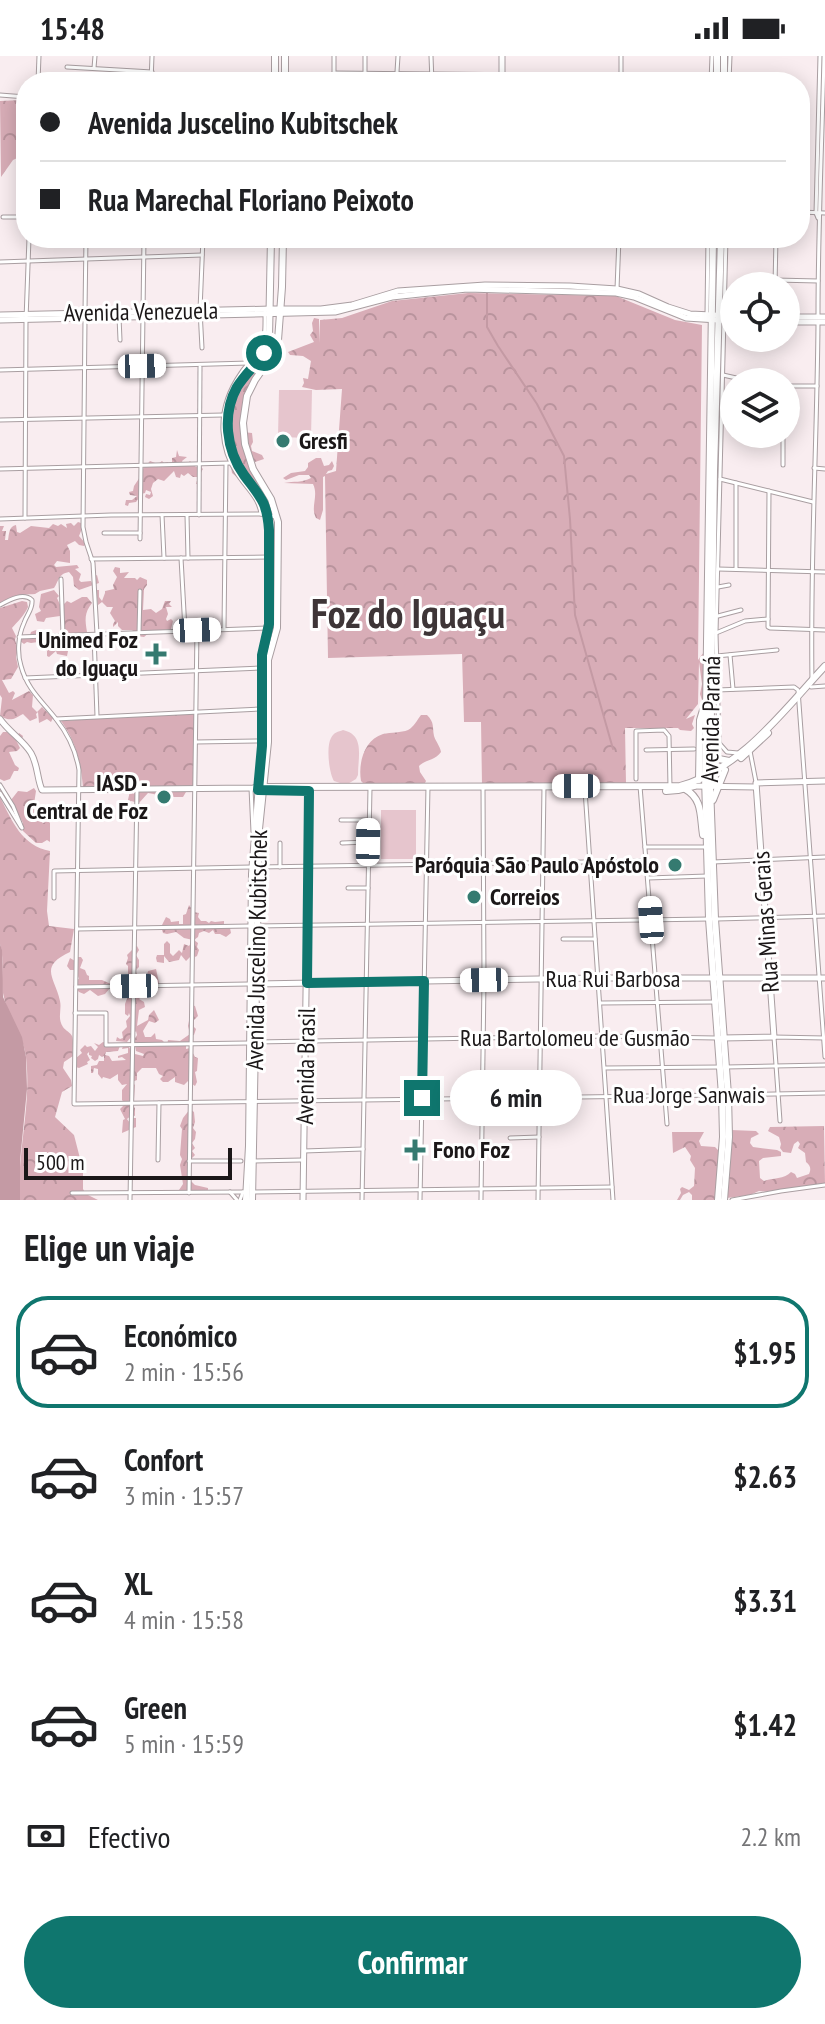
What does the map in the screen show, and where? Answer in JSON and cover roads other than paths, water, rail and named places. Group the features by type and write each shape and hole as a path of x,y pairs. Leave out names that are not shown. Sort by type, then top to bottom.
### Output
{"main road":[{"name":"Avenida Juscelino Kubitschek","path":"252,1200 248,1192 254,926 260,815 258,789 268,742 263,646 269,628 269,557 263,499 244,474 231,449 228,417 236,390 267,347 271,248"},
{"name":"Avenida Juscelino Kubitschek","path":"256,867 253,846 262,741 264,668 277,628 277,517 271,499 253,469 245,444 243,423 247,396 273,354 278,340 283,248"},
{"name":"Avenida Paraná","path":"710,248 715,318"},
{"name":"Avenida Paraná","path":"721,1200 729,1137 706,851 715,618 712,471 715,318 722,248"},
{"name":"Avenida Paraná","path":"712,919 710,810 700,720 705,707 714,481"},
{"path":"269,593 278,595"},
{"path":"811,684 825,666"},
{"path":"544,788 670,787 707,781 764,732 825,672"},
{"path":"258,789 640,788 670,791 689,788 707,781 750,751 799,696"},
{"path":"710,730 718,717"},
{"path":"710,747 719,759 732,760"},
{"path":"689,788 698,801 706,851"},
{"name":"Avenida Paraná","path":"717,979 715,1002 721,1038"},
{"name":"Avenida Juscelino Kubitschek","path":"246,1200 254,1161 251,1102"}],"street":[{"path":"94,69 95,56"},
{"path":"67,67 152,72 152,56"},
{"path":"820,214 823,168 822,56"},
{"path":"822,56 818,281 821,320 813,502 811,684 825,686"},
{"path":"3,217 16,217"},
{"path":"25,518 29,248"},
{"path":"86,248 83,516 94,577 97,716"},
{"path":"140,539 144,248"},
{"path":"202,248 202,348"},
{"path":"616,291 618,248"},
{"path":"775,272 776,248"},
{"path":"0,262 202,255"},
{"path":"800,281 818,281"},
{"name":"Avenida Venezuela","path":"0,318 335,312 392,297 467,287 616,291 676,315 720,318"},
{"path":"224,629 224,515 228,464 223,415 240,374 261,348 268,311"},
{"name":"Avenida Venezuela","path":"85,315 119,317 143,314"},
{"path":"119,317 120,340"},
{"path":"715,318 722,368"},
{"path":"800,319 821,320"},
{"path":"0,370 249,363"},
{"path":"199,515 200,365"},
{"path":"800,386 817,386"},
{"path":"720,410 714,481 719,743 732,754 742,752"},
{"path":"0,420 223,415"},
{"path":"783,448 783,465"},
{"path":"228,464 258,501 265,515"},
{"path":"0,469 228,464"},
{"path":"814,468 825,469"},
{"path":"714,481 736,483 813,502"},
{"path":"736,483 736,569"},
{"path":"769,491 768,627 825,630"},
{"path":"0,519 162,515 277,517"},
{"path":"162,515 164,558"},
{"path":"187,515 188,558"},
{"path":"104,533 141,533"},
{"path":"91,559 269,557"},
{"path":"181,558 185,630"},
{"path":"718,569 825,572"},
{"path":"61,579 63,635"},
{"path":"718,587 729,585"},
{"path":"139,633 140,591"},
{"path":"0,605 25,596 32,600 32,608 19,637 20,662 35,696 68,736 79,770 75,1013 106,1013 106,1045 134,1045"},
{"path":"715,618 741,610"},
{"path":"716,633 745,621 768,619"},
{"path":"19,637 269,628"},
{"path":"189,1193 197,630"},
{"path":"717,656 777,650"},
{"path":"730,655 733,689"},
{"path":"25,678 264,668"},
{"path":"717,690 797,689 822,978 825,1057"},
{"path":"56,719 262,709"},
{"path":"0,719 32,755 42,790 258,789"},
{"path":"636,779 636,731 664,730 669,749 670,787"},
{"path":"196,742 262,741"},
{"path":"646,750 694,749"},
{"name":"Rua Minas Gerais","path":"750,751 756,785 780,1121"},
{"path":"707,781 756,785 825,782"},
{"path":"0,785 22,828 0,793"},
{"path":"362,1200 370,788"},
{"path":"420,1200 428,788"},
{"path":"481,1200 484,788"},
{"path":"538,1200 544,788"},
{"path":"640,788 667,1124"},
{"path":"130,1200 137,789"},
{"name":"Avenida Brasil","path":"303,1200 309,789"},
{"path":"585,790 613,1200"},
{"path":"341,820 369,820"},
{"path":"342,843 368,842"},
{"path":"280,843 280,867"},
{"path":"645,847 706,851"},
{"path":"713,862 825,857"},
{"path":"54,898 54,871 646,861"},
{"path":"648,878 707,876"},
{"path":"348,888 368,888"},
{"path":"77,929 825,916"},
{"path":"563,939 595,939"},
{"name":"Rua Rui Barbosa","path":"76,987 598,978 822,978"},
{"path":"600,1003 715,1002"},
{"name":"Rua Jorge Sanwais","path":"75,1013 74,1104 825,1093"},
{"name":"Rua Bartolomeu de Gusmão","path":"134,1045 602,1036 824,1038"},
{"path":"605,1068 825,1065"},
{"path":"158,1160 159,1103"},
{"path":"510,1138 539,1137"},
{"path":"304,1151 363,1149"},
{"path":"254,1161 304,1160"},
{"path":"189,1161 241,1161"},
{"path":"732,1200 825,1185"},
{"path":"72,1193 612,1187"},
{"path":"781,1191 782,1200"},
{"path":"230,1192 238,1200 248,1192"}],"waterway":[{"path":"487,293 487,327 537,404 564,456 575,615 613,749"}],"place":[{"name":"Gresfi","path":"283,441"},
{"name":"Unimed Foz do Iguaçu","path":"156,654"},
{"name":"IASD - Central de Foz","path":"164,797"},
{"name":"Paróquia São Paulo Apóstolo","path":"675,865"},
{"name":"Correios","path":"474,897"},
{"name":"Fono Foz","path":"415,1150"}],"district":[{"name":"Foz do Iguaçu","path":"408,614"}]}
